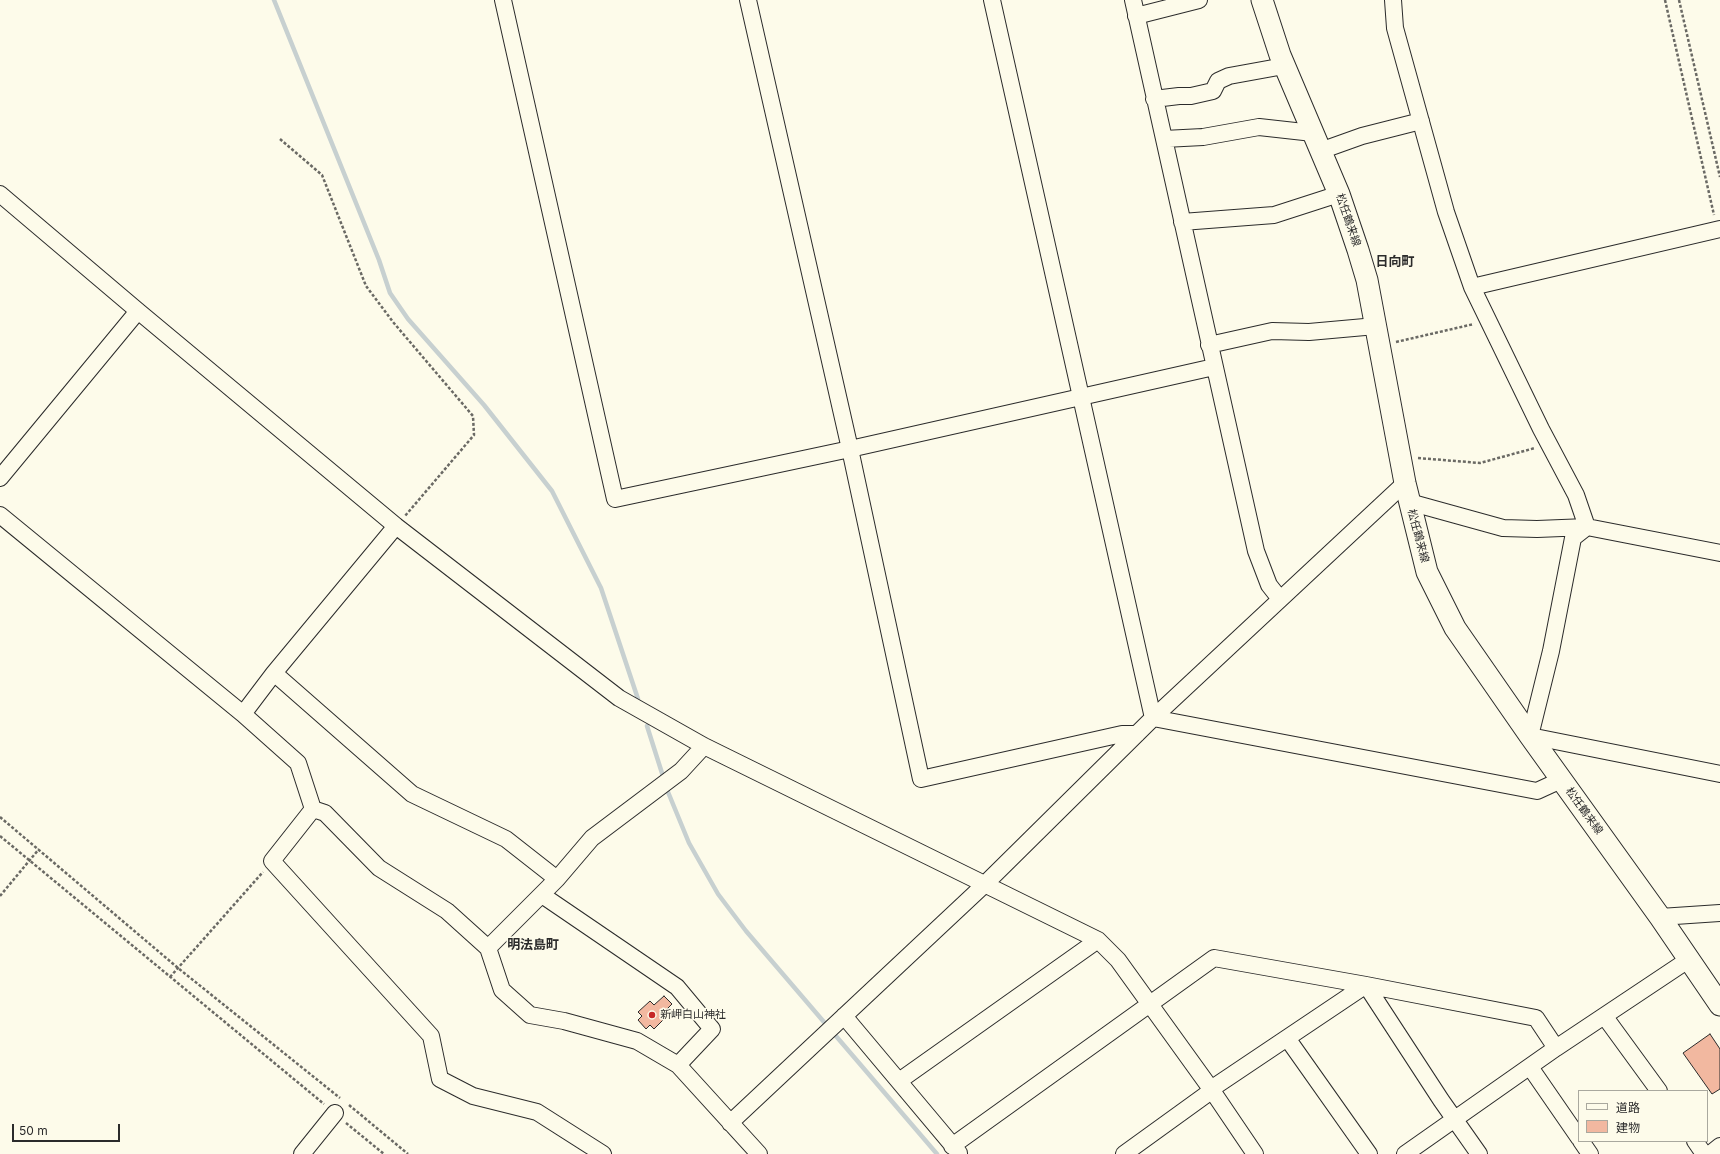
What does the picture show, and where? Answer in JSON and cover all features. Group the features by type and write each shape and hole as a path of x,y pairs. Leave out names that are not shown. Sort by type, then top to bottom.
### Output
{"main road":[{"name":"松任鶴来線","path":"1262,0 1284,66 1339,194 1367,280 1407,493 1427,572 1454,628 1660,917 1720,1005"}],"street":[{"path":"503,0 615,499 850,449 1214,367"},
{"path":"748,0 850,449 921,779 1122,734 1137,734"},
{"path":"992,0 1153,718"},
{"path":"1133,0 1256,551 1269,584 1280,599"},
{"path":"1136,16 1199,0"},
{"path":"1393,0 1395,28 1446,212 1472,287 1548,442 1576,495 1587,527"},
{"path":"1154,99 1191,96 1213,91 1218,80 1229,76 1284,66"},
{"path":"1164,139 1203,137 1259,127 1316,142 1362,136 1421,121"},
{"path":"0,194 396,526 619,698 704,746 1098,940 1118,960 1211,1089 1255,1154"},
{"path":"1182,222 1256,218 1274,215 1339,194"},
{"path":"1472,287 1719,230"},
{"path":"0,478 138,311"},
{"path":"1209,345 1272,331 1378,336"},
{"path":"730,1123 984,885 1153,718 1280,599 1407,493 1502,528 1537,529 1587,527 1720,553"},
{"path":"0,515 243,714 298,763 313,809"},
{"path":"243,714 274,673 396,526"},
{"path":"1587,527 1573,538 1551,651 1530,736 1720,774"},
{"path":"274,673 412,794 506,839 557,879"},
{"path":"1153,718 1537,791 1561,780"},
{"path":"488,948 542,895 592,838 681,771 704,746"},
{"path":"313,809 272,861 431,1036 440,1079 473,1096 537,1112 603,1154"},
{"path":"313,809 325,813 379,868 447,911 488,948 502,990 530,1016 564,1020 637,1041 678,1065 758,1154"},
{"path":"542,895 677,987 712,1029 678,1065"},
{"path":"1660,917 1720,913"},
{"path":"898,1081 1098,940"},
{"path":"839,1020 898,1081 956,1150 1150,1004 1214,958 1366,985 1536,1018 1556,1048"},
{"path":"1405,1154 1556,1048 1605,1017 1688,960"},
{"path":"1124,1154 1207,1094 1211,1089 1366,985"},
{"path":"1366,985 1479,1154"},
{"path":"1605,1017 1658,1090"},
{"path":"1287,1038 1369,1154"},
{"path":"1530,1067 1578,1137"},
{"path":"302,1154 342,1106"},
{"path":"1582,1142 1590,1154"},
{"path":"1696,1142 1704,1154"},
{"path":"1710,1154 1720,1146"}],"path":[{"path":"1665,0 1719,230"},
{"path":"1679,0 1720,177"},
{"path":"280,139 322,175 366,286 393,322 473,416 474,435 396,526"},
{"path":"1378,336 1488,321"},
{"path":"1400,456 1480,463 1527,451 1548,442"},
{"path":"0,817 342,1106 384,1154"},
{"path":"0,836 170,977 408,1154"},
{"path":"0,896 39,850"},
{"path":"170,977 272,861"}],"building":[{"name":"新岬白山神社","path":"664,996 672,1004 663,1013 667,1016 654,1029 650,1025 646,1029 638,1020 642,1016 638,1012 650,1001 654,1005"},
{"path":"1710,1034 1720,1049 1720,1089 1712,1094 1683,1053"}],"waterway":[{"path":"274,0 379,260 390,293 408,319 484,405 552,491 601,588 638,699"},
{"path":"647,726 668,792 689,843 718,894 746,931 937,1154"}],"place":[{"name":"新岬白山神社","path":"652,1015"}],"district":[{"name":"日向町","path":"1395,262"},
{"name":"明法島町","path":"533,945"}]}
